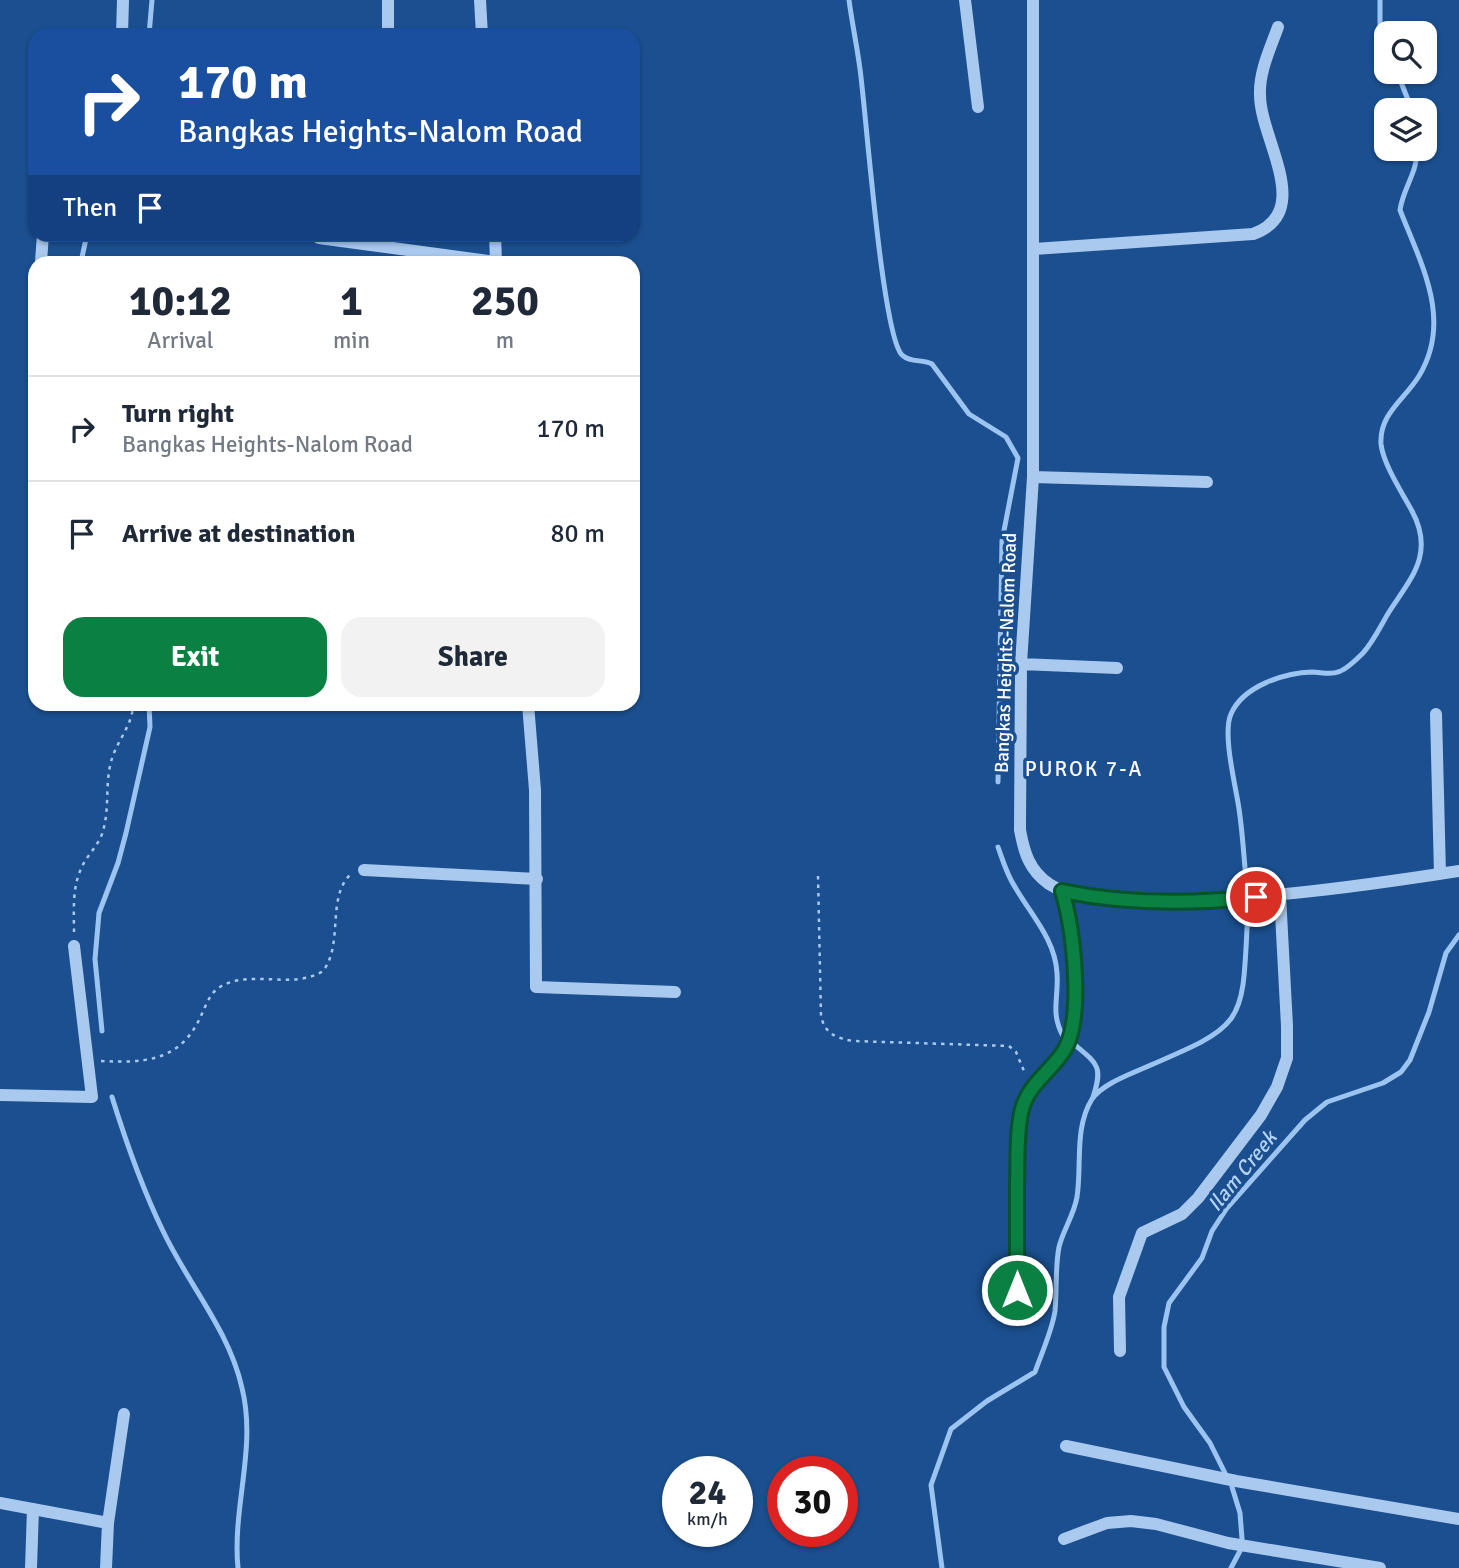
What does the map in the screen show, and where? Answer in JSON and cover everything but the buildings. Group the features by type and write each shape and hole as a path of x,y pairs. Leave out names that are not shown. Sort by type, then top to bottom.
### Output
{"street":[{"path":"122,28 123,0"},
{"path":"388,0 388,28"},
{"path":"480,0 482,28"},
{"path":"965,0 978,107"},
{"name":"Bangkas Heights-Nalom Road","path":"1033,0 1033,477 1021,664 1020,830 1024,854 1032,869 1062,891 1116,898 1193,901 1280,895 1459,871"},
{"path":"1034,249 1253,234 1266,229 1277,219 1283,206 1283,182 1265,127 1259,95 1262,71 1278,27"},
{"path":"348,242 452,256"},
{"path":"1033,477 1207,482"},
{"path":"1021,664 1116,668"},
{"path":"529,711 535,790 536,987 675,992"},
{"path":"1436,714 1440,874"},
{"path":"364,870 537,879"},
{"path":"1016,1316 1018,1136 1023,1107 1031,1088 1056,1063 1067,1045 1073,1022 1073,941 1062,891"},
{"path":"1120,1351 1119,1297 1142,1233 1182,1214 1198,1199 1261,1115 1277,1087 1287,1058 1288,987 1280,895"},
{"path":"0,1095 92,1097 74,946"},
{"path":"106,1568 108,1523 124,1414"},
{"path":"1066,1446 1236,1481 1459,1519"},
{"path":"0,1503 108,1523"},
{"path":"31,1568 33,1509"},
{"path":"1064,1539 1108,1523 1131,1521 1156,1524 1228,1542 1380,1568"}],"path":[{"path":"74,946 75,883 104,830 108,775 114,753 127,729 131,711"},
{"path":"87,1060 147,1061 168,1055 191,1034 217,989 248,980 301,979 323,971 332,954 343,884 355,871 364,870"},
{"path":"818,876 821,1016 826,1031 839,1039 853,1041 1009,1046 1016,1052 1031,1088"}],"waterway":[{"path":"150,28 152,0"},
{"path":"849,0 860,69 882,267 895,339 902,355 932,364 969,414 1006,437 1018,458 1002,541 998,782"},
{"path":"1380,0 1380,21"},
{"path":"1402,84 1407,98"},
{"path":"1247,888 1229,747 1231,714 1245,696 1277,678 1312,672 1335,673 1352,664 1374,638 1412,576 1421,553 1419,526 1389,470 1381,444 1381,433 1388,415 1419,376 1429,355 1433,334 1430,292 1400,210 1416,161"},
{"path":"82,256 85,242"},
{"path":"102,1031 95,959 99,913 126,833 150,727 149,711"},
{"path":"998,847 1010,878 1052,949 1057,973 1057,1020 1063,1036"},
{"path":"942,1568 931,1485 951,1429 987,1401 1035,1372 1054,1319 1059,1247 1077,1197 1081,1134 1086,1110 1096,1094 1107,1086 1201,1042 1220,1030 1232,1017 1240,1000 1244,978 1248,908"},
{"name":"Ilam Creek","path":"1226,1475 1210,1443 1184,1407 1164,1367 1164,1327 1169,1303 1202,1258 1212,1231 1227,1208 1305,1120 1327,1102 1383,1083 1401,1072 1410,1060 1429,1012 1446,953 1459,935"},
{"path":"1075,1045 1089,1057 1098,1072 1093,1097"},
{"path":"112,1097 155,1215 228,1346 242,1388 247,1433 238,1523 238,1568"},
{"name":"Ilam Creek","path":"1232,1487 1240,1513 1242,1539"},
{"name":"Ilam Creek","path":"1231,1568 1240,1551"}],"district":[{"name":"PUROK 7-A","path":"1084,769"}],"route":[{"path":"1017,1290 1018,1136 1023,1107 1031,1088 1042,1074 1056,1063 1067,1045 1073,1022 1073,941 1062,891 1116,898 1193,901 1256,897"}]}
